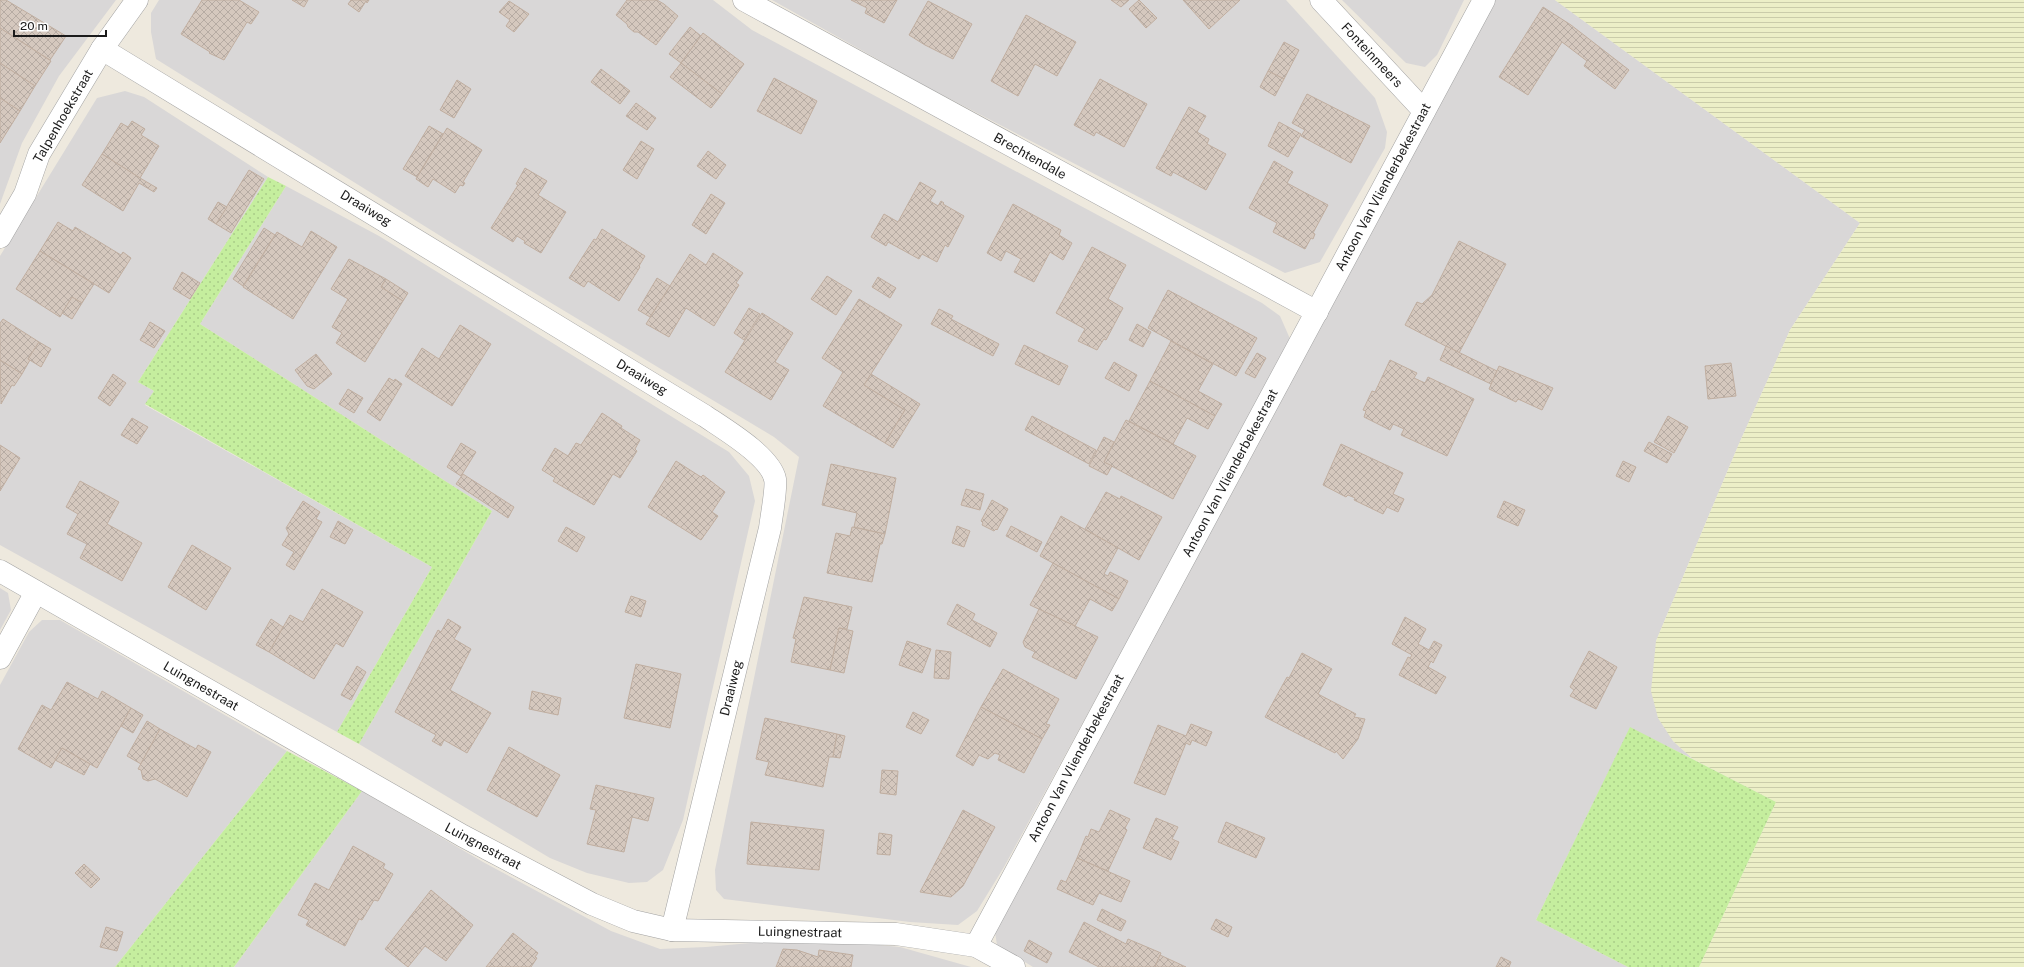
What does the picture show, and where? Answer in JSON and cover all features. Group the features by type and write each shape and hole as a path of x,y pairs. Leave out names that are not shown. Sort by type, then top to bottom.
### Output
{"street":[{"name":"Talpenhoekstraat","path":"0,238 25,194 39,154 102,49 137,0"},
{"name":"Brechtendale","path":"744,0 1317,312"},
{"name":"Fonteinmeers","path":"1320,0 1424,111"},
{"name":"Antoon Van Vlienderbekestraat","path":"976,946 1484,0"},
{"name":"Draaiweg","path":"102,49 705,416 745,443 763,459 775,479 770,528 672,930"},
{"name":"Luingnestraat","path":"0,571 470,840 592,904 633,921 672,930 896,934 976,946 1014,967"},
{"path":"0,658 36,592"}],"shaded area":[{"path":"0,0 116,0 59,76 22,143 0,204"},
{"path":"159,0 713,0 752,30 1262,303 1280,316 1291,341 1004,867 977,911 958,925 910,922 724,899 716,890 715,870 799,457 774,437 455,245 156,59 151,32 151,13"},
{"path":"772,0 1286,0 1375,98 1387,132 1385,148 1320,262 1285,273 927,87"},
{"path":"1342,0 1464,0 1437,55 1425,67 1406,63"},
{"path":"1494,0 1555,0 1860,223 1790,330 1738,446 1656,641 1673,741 1693,759 1630,728 1536,920 1628,967 1033,967 997,945 995,932"},
{"path":"125,91 144,97 268,177 138,382 154,391 145,405 432,567 337,732 0,545 0,256 97,98"},
{"path":"286,186 379,236 729,452 749,476 755,501 683,820 663,870 647,882 629,883 587,873 550,858 359,744 492,511 200,324"},
{"path":"0,588 8,593 11,610 0,630"},
{"path":"42,620 60,620 287,751 115,967 0,967 0,685 29,632"},
{"path":"362,791 483,862 611,931 660,949 706,947 804,938 900,947 971,967 234,967"}],"green space":[{"path":"1555,0 2024,0 2024,967 1699,967 1776,802 1693,759 1673,741 1658,718 1651,691 1656,641 1738,446 1790,330 1860,223"},
{"path":"268,177 286,186 200,324 492,511 359,744 337,732 432,567 145,404 154,391 138,382"},
{"path":"1630,727 1776,802 1699,967 1628,967 1536,920"},
{"path":"287,751 362,791 234,967 115,967"}],"building":[{"path":"0,0 6,0 66,36 50,60 0,28"},
{"path":"202,0 239,0 259,12 251,24 247,22 224,60 209,53 210,52 181,34"},
{"path":"292,0 308,0 304,7"},
{"path":"351,0 369,0 367,3 366,1 359,12 348,4"},
{"path":"627,0 657,0 678,16 656,45 638,32 634,32 616,15"},
{"path":"851,0 897,0 884,23 865,13 867,8"},
{"path":"1111,0 1129,0 1121,7"},
{"path":"1139,0 1157,18 1146,28 1129,9"},
{"path":"1183,0 1240,0 1209,29"},
{"path":"509,1 529,14 514,32 506,26 510,20 499,12"},
{"path":"928,1 972,24 953,59 909,35"},
{"path":"1543,7 1571,25 1629,70 1615,89 1584,66 1587,61 1562,42 1528,95 1499,77"},
{"path":"1026,15 1076,42 1057,76 1035,64 1018,96 991,81"},
{"path":"690,27 701,36 681,63 669,54"},
{"path":"0,28 51,61 35,86 0,63"},
{"path":"703,33 744,64 722,94 681,63"},
{"path":"1284,42 1299,50 1284,79 1268,71"},
{"path":"0,63 35,86 20,111 0,98"},
{"path":"681,63 722,94 711,108 670,77"},
{"path":"601,69 630,91 620,104 591,82"},
{"path":"1268,71 1284,79 1275,96 1260,87"},
{"path":"774,78 817,101 801,134 757,111"},
{"path":"1100,79 1147,104 1124,147 1096,132 1094,136 1074,125"},
{"path":"457,80 471,89 454,118 440,110"},
{"path":"1307,94 1370,126 1351,163 1301,136 1305,130 1292,123"},
{"path":"0,98 20,111 0,143"},
{"path":"636,103 656,118 647,130 626,116"},
{"path":"1189,107 1206,116 1197,132 1209,139 1207,144 1226,154 1206,190 1173,172 1171,176 1156,168"},
{"path":"132,121 145,129 141,135 159,146 140,178 102,154 121,123 128,127"},
{"path":"1279,122 1301,134 1288,157 1268,146"},
{"path":"429,126 443,134 417,177 403,169"},
{"path":"447,128 482,150 463,182 465,183 463,186 460,185 455,193 433,179 428,187 416,179"},
{"path":"641,141 654,149 637,179 623,170"},
{"path":"708,151 726,165 716,179 697,166"},
{"path":"102,154 157,188 154,192 139,183 123,211 82,185"},
{"path":"1274,161 1293,172 1287,183 1328,205 1313,233 1315,234 1313,239 1311,238 1305,249 1273,232 1277,223 1249,208"},
{"path":"525,168 547,181 538,195 566,212 541,253 524,243 525,241 517,236 513,242 491,228 518,185 516,184"},
{"path":"249,170 264,179 231,233 216,224"},
{"path":"920,182 936,191 930,201 938,206 941,201 944,203 943,204 964,216 948,247 945,245 937,262 922,254 919,259 888,242 886,246 871,237 884,214 898,222"},
{"path":"711,194 725,203 706,234 692,225"},
{"path":"218,202 227,207 216,224 208,219"},
{"path":"1013,204 1061,230 1059,235 1072,243 1063,260 1050,252 1034,282 1014,272 1021,259 1006,251 1001,261 987,253"},
{"path":"58,222 73,231 75,227 121,255 123,252 131,258 109,293 40,251"},
{"path":"264,228 275,235 243,286 233,279"},
{"path":"602,229 645,256 619,301 588,281 584,287 569,278"},
{"path":"311,231 337,247 293,319 243,287 277,232 302,247"},
{"path":"1459,241 1506,264 1459,353 1405,325 1417,302 1422,304 1432,295"},
{"path":"1092,247 1126,265 1108,299 1123,308 1106,340 1104,339 1097,350 1078,341 1085,329 1056,313"},
{"path":"40,251 94,284 82,303 72,297 60,317 16,289"},
{"path":"713,253 743,273 736,283 739,285 714,326 686,308 669,337 646,324 690,254 706,265"},
{"path":"349,259 386,279 381,287 403,301 365,362 336,343 342,333 332,327 348,299 331,289"},
{"path":"182,272 200,283 190,299 173,289"},
{"path":"827,276 852,291 836,315 811,299"},
{"path":"878,277 896,288 890,298 872,287"},
{"path":"657,278 670,286 650,317 638,310"},
{"path":"386,279 408,293 403,301 381,287"},
{"path":"1168,290 1257,338 1236,376 1148,328"},
{"path":"72,297 82,303 72,319 62,313"},
{"path":"859,299 902,325 864,385 905,410 885,443 823,406 843,372 822,358"},
{"path":"749,308 760,314 744,340 734,333"},
{"path":"939,309 953,316 951,319 999,344 993,356 931,324"},
{"path":"762,313 793,333 775,362 789,370 771,400 725,372"},
{"path":"3,319 39,342 28,359 30,360 22,374 0,360 0,323"},
{"path":"150,322 165,331 154,348 140,340"},
{"path":"1137,324 1151,332 1143,347 1129,340"},
{"path":"460,325 491,344 452,406 405,376 422,348 439,359"},
{"path":"1171,341 1213,364 1198,391 1222,404 1215,416 1150,381"},
{"path":"39,342 51,349 41,367 28,359"},
{"path":"1024,345 1068,366 1059,385 1015,364"},
{"path":"1446,346 1497,371 1491,384 1440,360"},
{"path":"1257,353 1266,358 1255,378 1245,373"},
{"path":"316,354 332,374 314,389 307,386 295,370"},
{"path":"0,360 22,374 14,386 12,385 1,404"},
{"path":"1390,360 1417,373 1414,378 1425,383 1428,377 1474,399 1447,456 1401,435 1404,429 1393,424 1390,430 1364,417 1366,411 1363,410 1372,391 1375,392"},
{"path":"1114,362 1137,375 1129,391 1105,378"},
{"path":"1731,363 1736,396 1708,399 1705,366"},
{"path":"1499,366 1553,388 1542,410 1518,399 1516,402 1489,389"},
{"path":"113,374 126,383 110,406 98,398"},
{"path":"871,374 920,404 893,448 885,443 905,410 864,385"},
{"path":"389,378 394,381 395,379 402,384 380,421 367,412"},
{"path":"1150,381 1215,416 1208,429 1187,418 1173,444 1129,421"},
{"path":"348,389 363,398 354,413 339,404"},
{"path":"602,413 622,426 621,428 640,440 635,449 637,451 620,478 613,474 594,505 553,481 555,478 542,470 555,448 568,456 576,443 581,445"},
{"path":"1032,416 1096,450 1089,464 1025,430"},
{"path":"1668,416 1688,427 1674,453 1654,442"},
{"path":"132,418 148,427 137,444 121,435"},
{"path":"1126,420 1196,456 1173,499 1104,462"},
{"path":"1104,437 1114,442 1104,462 1112,466 1107,475 1089,466"},
{"path":"1649,442 1672,454 1667,463 1644,451"},
{"path":"461,443 476,452 461,476 447,467"},
{"path":"1341,444 1403,473 1393,494 1404,499 1398,512 1387,507 1383,514 1354,500 1355,498 1348,495 1346,497 1323,485"},
{"path":"0,445 20,458 0,491"},
{"path":"676,461 701,477 703,475 725,492 712,512 718,516 701,540 648,507"},
{"path":"1623,461 1636,467 1629,482 1616,476"},
{"path":"831,464 896,478 885,534 854,527 857,513 822,505"},
{"path":"463,474 514,507 508,518 456,484"},
{"path":"80,481 119,502 107,524 142,543 122,581 80,558 87,544 67,534 78,514 66,507"},
{"path":"966,489 984,494 980,510 961,505"},
{"path":"1106,492 1120,499 1121,496 1162,517 1139,560 1085,529"},
{"path":"992,500 1008,509 997,530 996,529 994,531 982,525 983,523 981,521"},
{"path":"303,501 320,512 316,519 322,522 294,570 286,565 294,552 282,545 289,534 286,528"},
{"path":"1504,501 1525,510 1518,526 1497,517"},
{"path":"1061,516 1118,548 1104,574 1108,576 1110,572 1128,581 1119,599 1040,556"},
{"path":"338,521 353,530 345,544 330,537"},
{"path":"957,526 970,531 964,547 952,543"},
{"path":"1011,526 1042,542 1037,552 1006,536"},
{"path":"566,527 585,537 577,552 558,541"},
{"path":"852,527 885,534 882,544 880,544 872,582 827,573 836,533 850,536"},
{"path":"192,545 231,568 206,610 168,587"},
{"path":"1053,563 1119,599 1112,611 1090,599 1075,626 1030,605"},
{"path":"322,589 363,612 343,647 336,643 314,679 269,652 290,615 303,622"},
{"path":"631,596 646,601 641,617 625,612"},
{"path":"804,597 852,607 847,629 839,628 830,670 791,662 796,639 793,638"},
{"path":"957,604 975,614 972,620 997,633 990,647 947,624"},
{"path":"1039,609 1098,637 1076,679 1032,657 1035,652 1025,647 1023,642"},
{"path":"1405,617 1426,629 1418,644 1429,650 1434,641 1442,645 1433,663 1431,661 1428,667 1446,677 1436,694 1399,675 1408,657 1410,658 1412,655 1392,644"},
{"path":"271,619 283,627 269,652 256,645"},
{"path":"448,619 461,627 454,639 471,649 450,690 491,713 467,753 444,740 441,746 432,741 436,735 395,712 438,630 441,632"},
{"path":"839,628 853,631 844,673 830,670"},
{"path":"907,641 931,649 922,673 899,665"},
{"path":"936,650 951,652 949,679 934,678"},
{"path":"1589,651 1617,667 1596,709 1570,696 1574,690 1570,687"},
{"path":"1302,653 1332,669 1318,694 1356,714 1354,717 1365,719 1358,739 1343,759 1336,751 1335,753 1265,717 1287,677 1289,678"},
{"path":"636,664 681,674 670,728 624,718"},
{"path":"357,666 366,672 351,700 341,695"},
{"path":"1003,669 1059,699 1046,724 1050,725 1042,739 981,707"},
{"path":"67,682 98,699 102,691 131,708 97,768 62,748 51,768 18,749 42,705 51,710"},
{"path":"532,691 561,698 558,715 529,709"},
{"path":"981,707 1042,739 1024,773 998,760 1000,755 995,753 988,759 979,755 973,766 956,756"},
{"path":"131,708 143,715 133,733 121,726"},
{"path":"913,712 929,720 921,734 906,727"},
{"path":"765,718 837,734 833,757 829,757 823,787 765,775 769,762 756,759"},
{"path":"147,721 160,729 141,764 127,756"},
{"path":"1191,724 1212,732 1206,746 1192,740 1190,745 1186,743 1165,795 1134,783 1158,725 1186,736"},
{"path":"160,729 196,749 198,745 211,752 187,797 155,779 148,781 143,779 141,770 138,769"},
{"path":"837,734 845,736 840,758 833,757"},
{"path":"509,747 560,775 537,817 487,790"},
{"path":"62,748 90,764 84,775 55,760"},
{"path":"882,770 898,771 896,795 880,793"},
{"path":"596,785 654,798 648,821 632,817 624,852 587,844 596,810 590,809"},
{"path":"963,810 995,827 963,886 951,897 920,892"},
{"path":"1110,810 1130,819 1125,828 1127,830 1108,871 1077,858 1086,836 1088,837 1091,829 1099,832"},
{"path":"1156,818 1178,827 1172,839 1179,842 1171,860 1143,848"},
{"path":"751,822 824,830 819,870 747,864"},
{"path":"1226,822 1265,838 1256,858 1218,842"},
{"path":"879,833 892,835 890,855 877,854"},
{"path":"353,846 385,864 383,868 393,874 378,901 374,900 362,920 359,919 345,946 306,925 309,920 298,915 315,883 329,890"},
{"path":"1077,858 1130,881 1121,902 1099,893 1093,905 1057,889 1061,880 1066,882"},
{"path":"84,864 100,879 91,888 75,873"},
{"path":"431,890 473,925 446,961 425,946 408,967 385,949"},
{"path":"1102,909 1126,921 1121,931 1097,920"},
{"path":"1216,919 1232,927 1228,937 1211,929"},
{"path":"1084,922 1126,944 1128,939 1161,953 1155,967 1099,967 1069,952"},
{"path":"106,927 123,932 117,951 100,947"},
{"path":"513,933 538,953 535,957 537,958 531,967 486,967"},
{"path":"1029,940 1052,953 1047,963 1024,951"},
{"path":"783,949 797,950 818,957 819,950 853,955 851,967 776,967"},
{"path":"1160,955 1186,967 1155,967"},
{"path":"1501,957 1511,962 1509,967 1496,967"}]}
